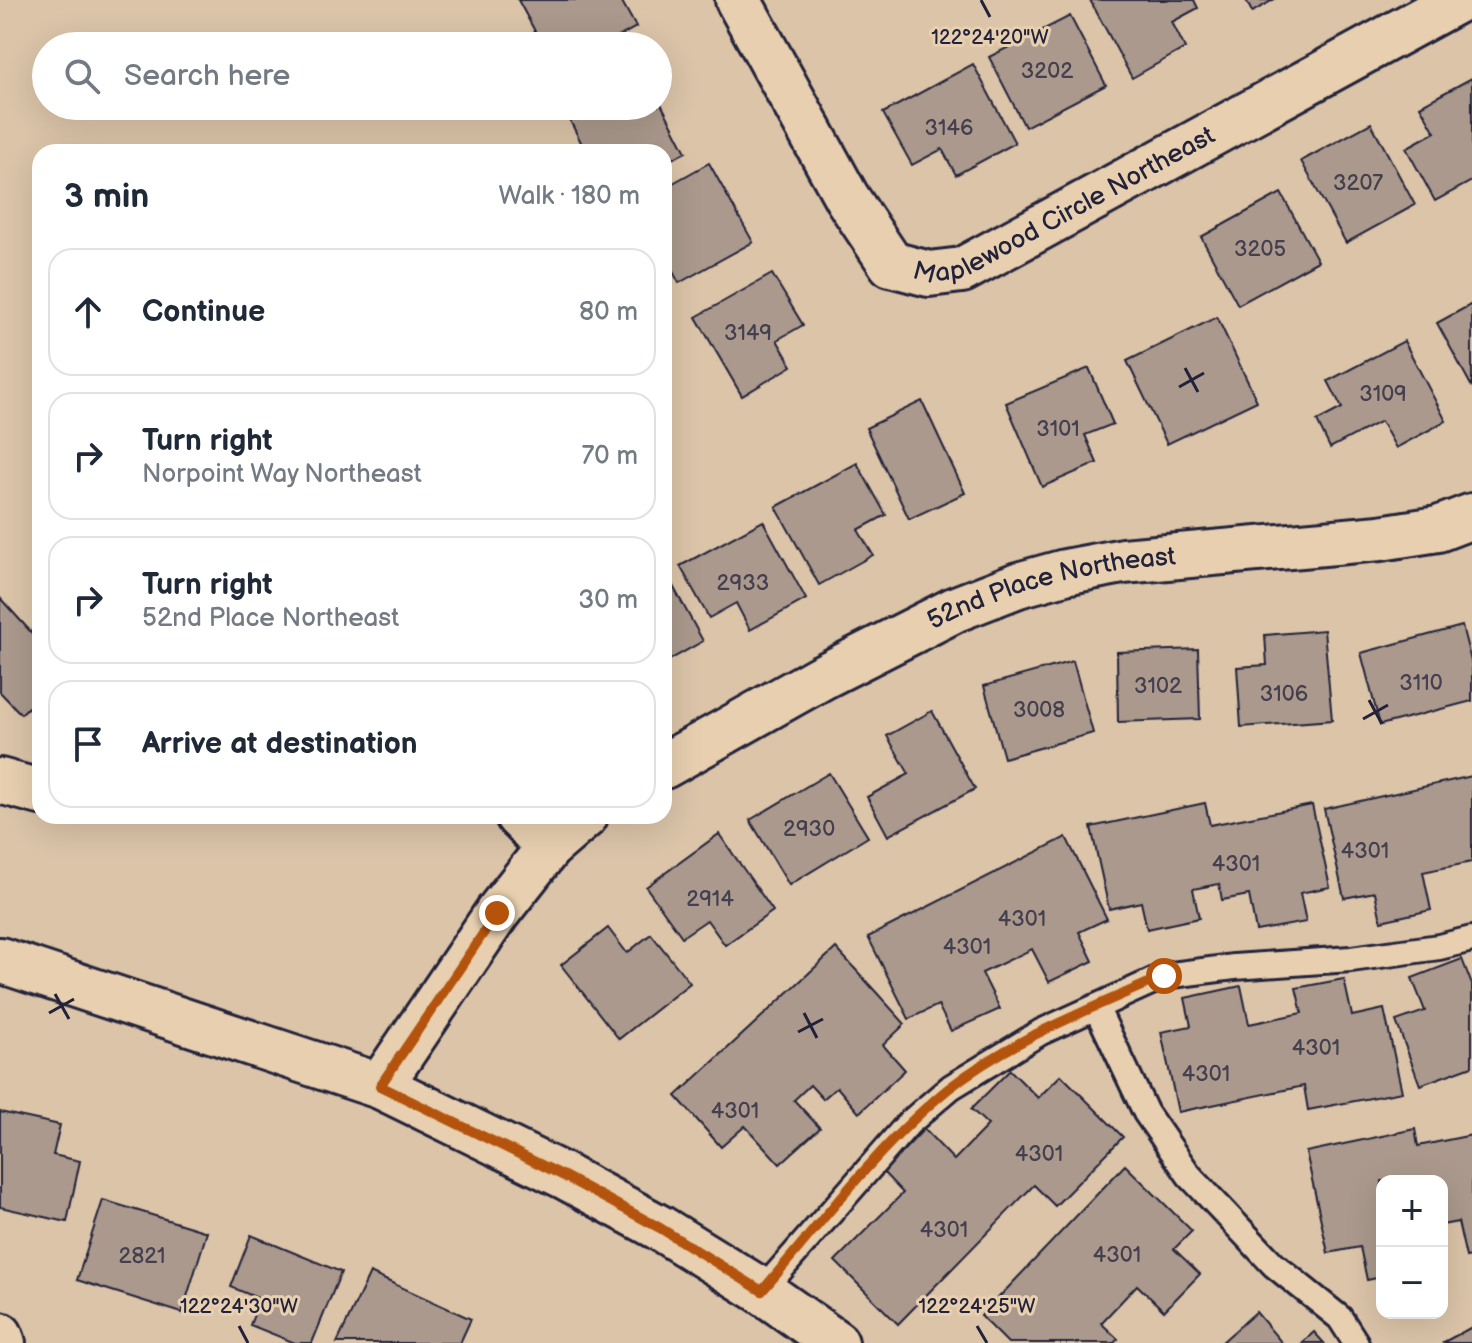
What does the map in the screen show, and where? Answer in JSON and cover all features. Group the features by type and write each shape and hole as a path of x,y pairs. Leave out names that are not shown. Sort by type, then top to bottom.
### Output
{"street":[{"name":"Maplewood Circle Northeast","path":"738,0 847,198 876,244 891,264 929,274 962,270 1458,0"},
{"name":"52nd Place Northeast","path":"672,762 835,670 956,609 1018,585 1123,561 1380,538 1438,529 1472,516"},
{"path":"0,781 32,790"},
{"path":"526,824 549,847"},
{"path":"380,1086 497,913 549,847 576,824"},
{"path":"0,960 380,1086 564,1176 660,1228 762,1291 836,1343"},
{"path":"0,1335 3,1343"}],"lane":[{"path":"762,1291 908,1124 951,1087 1041,1032 1164,976 1234,967 1351,959 1439,947 1472,939"},
{"path":"1096,1007 1146,1113 1189,1175 1274,1265 1340,1318 1356,1343"}],"building":[{"path":"518,0 621,0 636,27 627,32 535,32"},
{"path":"1090,0 1194,0 1198,8 1172,22 1185,48 1132,78"},
{"path":"1246,0 1273,0 1252,12"},
{"path":"1070,16 1106,85 1025,127 989,57"},
{"path":"973,64 1015,143 956,175 942,149 912,165 883,113"},
{"path":"1472,78 1472,181 1435,201 1406,148 1435,132 1420,106"},
{"path":"570,120 669,120 686,152 672,159 672,144 582,144"},
{"path":"1371,123 1415,205 1346,243 1301,161"},
{"path":"709,163 753,242 679,283 672,270 672,184"},
{"path":"1281,193 1318,261 1238,305 1201,237"},
{"path":"772,274 803,325 777,340 792,366 742,396 696,317"},
{"path":"1472,304 1472,387 1437,323"},
{"path":"1217,317 1257,401 1167,444 1127,361"},
{"path":"1404,341 1446,421 1396,448 1381,421 1330,448 1317,421 1342,408 1328,381"},
{"path":"1089,368 1113,424 1085,435 1097,463 1042,487 1006,403"},
{"path":"922,401 965,493 909,519 866,428"},
{"path":"857,463 886,515 858,530 873,555 819,585 776,507"},
{"path":"763,521 806,599 750,630 736,603 709,618 680,566"},
{"path":"672,584 703,641 672,658"},
{"path":"0,598 32,633 32,704 21,714 0,692"},
{"path":"1462,626 1472,665 1472,701 1380,725 1361,653"},
{"path":"1324,630 1332,720 1241,727 1237,667 1267,665 1265,635"},
{"path":"1198,649 1200,719 1118,722 1117,652"},
{"path":"1073,661 1093,733 1004,758 984,686"},
{"path":"932,711 975,789 888,836 867,797 909,774 887,736"},
{"path":"829,773 868,837 789,885 750,820"},
{"path":"1472,776 1472,862 1423,872 1431,910 1381,921 1375,892 1344,898 1324,809"},
{"path":"1205,803 1210,825 1312,805 1330,887 1300,893 1306,922 1256,931 1249,895 1222,900 1219,884 1193,889 1199,918 1147,929 1141,902 1109,909 1091,827"},
{"path":"719,834 773,911 725,945 707,920 682,937 646,887"},
{"path":"1066,837 1107,919 1079,932 1093,961 1049,982 1032,949 982,973 1000,1009 951,1031 938,1005 909,1019 868,937"},
{"path":"608,928 627,953 651,934 690,983 619,1039 561,965"},
{"path":"836,948 905,1024 883,1045 905,1070 859,1113 837,1087 823,1099 810,1085 794,1100 820,1128 780,1164 745,1126 721,1147 676,1096"},
{"path":"1462,959 1472,985 1472,1066 1420,1085 1396,1021 1425,1011 1412,978"},
{"path":"1344,979 1352,1016 1384,1009 1402,1092 1308,1110 1304,1086 1178,1112 1161,1032 1191,1026 1185,998 1241,986 1249,1024 1302,1013 1296,988"},
{"path":"1010,1070 1038,1098 1061,1075 1123,1137 1055,1206 1034,1185 898,1324 835,1261 903,1193 883,1172 924,1129 954,1160 988,1125 971,1109"},
{"path":"0,1112 60,1125 53,1155 80,1161 67,1222 0,1207"},
{"path":"1415,1129 1418,1146 1472,1135 1472,1256 1466,1257 1458,1222 1448,1224 1448,1175 1376,1175 1376,1278 1367,1280 1360,1247 1328,1253 1306,1152"},
{"path":"1125,1165 1192,1231 1174,1249 1200,1274 1164,1311 1137,1285 1101,1323 1118,1339 1114,1343 1008,1343 981,1316"},
{"path":"103,1200 207,1232 182,1313 77,1280"},
{"path":"251,1235 341,1272 312,1343 295,1343 250,1325 260,1299 231,1287"},
{"path":"370,1273 471,1319 460,1343 337,1343"},
{"path":"1256,1312 1282,1343 1221,1343"},
{"path":"1472,1327 1472,1343 1442,1343"},
{"path":"1314,1332 1324,1343 1302,1343"}],"route":[{"path":"497,913 380,1086 564,1176 660,1228 762,1291 908,1124 951,1087 1041,1032 1164,976"}]}
